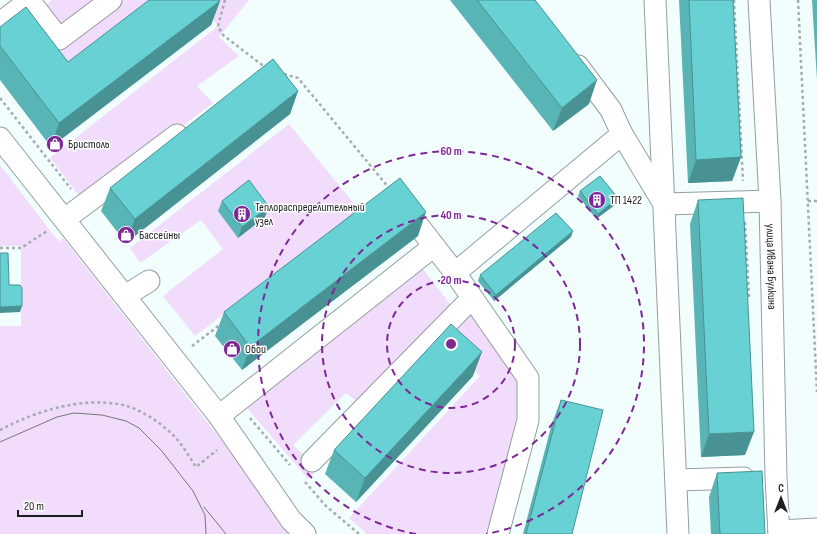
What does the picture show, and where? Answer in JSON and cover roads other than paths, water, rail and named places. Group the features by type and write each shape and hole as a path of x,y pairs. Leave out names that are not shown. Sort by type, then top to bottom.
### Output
{"street":[{"path":"0,23 29,0 59,39 111,0"},
{"path":"655,0 677,480 678,534"},
{"name":"улица Ивана Булкина","path":"759,0 770,201 776,477 779,532"},
{"path":"565,49 611,110 622,134 664,204"},
{"path":"65,219 84,207 192,124"},
{"path":"455,273 622,134"},
{"path":"0,138 219,416 291,520 305,534"},
{"path":"391,190 455,273 528,378 528,420 498,534"},
{"path":"664,204 770,201"},
{"path":"219,416 434,246"},
{"path":"125,296 149,281"},
{"path":"312,461 472,298"},
{"path":"677,480 776,477"},
{"path":"779,532 817,530"}],"tram line":[{"path":"0,442 57,417 74,413 102,415 126,421 139,428 161,450 193,491 205,515 206,534"},
{"path":"204,507 226,534"}],"place":[{"name":"Бристоль","path":"55,144"},
{"name":"ТП 1422","path":"597,200"},
{"name":"Теплораспределительный узел","path":"242,214"},
{"name":"Бассейны","path":"126,235"},
{"name":"Обои","path":"232,349"}]}
